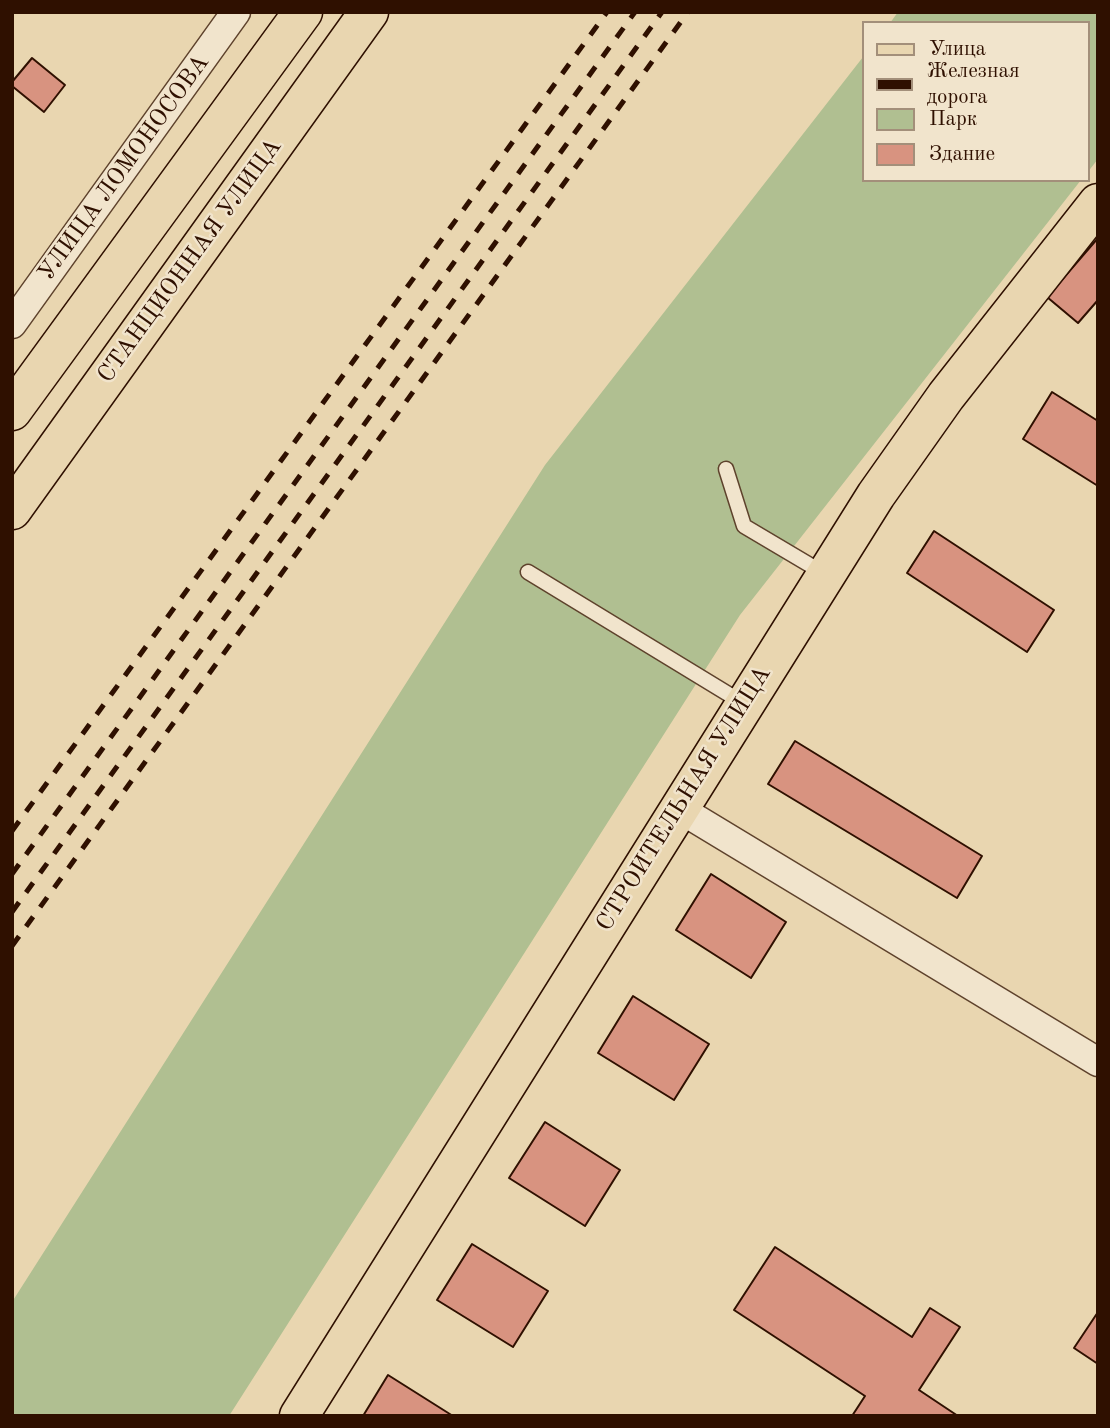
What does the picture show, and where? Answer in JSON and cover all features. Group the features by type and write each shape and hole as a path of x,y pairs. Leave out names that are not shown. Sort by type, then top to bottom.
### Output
{"main road":[{"path":"12,411 303,12"},
{"name":"СТАНЦИОННАЯ УЛИЦА","path":"12,510 369,12"},
{"name":"СТРОИТЕЛЬНАЯ УЛИЦА","path":"299,1416 876,495 946,396 1098,203"}],"street":[{"name":"УЛИЦА ЛОМОНОСОВА","path":"12,324 236,12"},
{"path":"678,808 1098,1062"}],"lane":[{"path":"726,469 744,526 826,575"},
{"path":"527,572 744,704"}],"green space":[{"path":"898,12 1098,12 1098,159 1089,170 1089,21 891,21"},
{"path":"862,58 862,182 1079,182 740,615 229,1416 12,1416 12,1302 545,465"}],"building":[{"path":"32,58 65,85 44,112 12,86 12,82"},
{"path":"1098,238 1098,300 1078,323 1047,297"},
{"path":"1052,392 1098,421 1098,486 1023,439"},
{"path":"934,531 1054,610 1027,652 907,573"},
{"path":"795,741 982,856 957,898 768,784"},
{"path":"711,874 786,922 751,978 676,930"},
{"path":"633,996 709,1044 674,1100 598,1053"},
{"path":"545,1122 620,1170 585,1226 509,1178"},
{"path":"472,1244 548,1291 513,1347 437,1300"},
{"path":"775,1247 912,1337 930,1308 960,1327 919,1390 958,1416 852,1416 865,1396 734,1310"},
{"path":"1098,1312 1098,1364 1074,1348"},
{"path":"388,1375 453,1416 363,1416"}],"railway":[{"path":"12,831 607,12"},
{"path":"12,874 635,12"},
{"path":"12,912 662,12"},
{"path":"12,946 688,12"}]}
